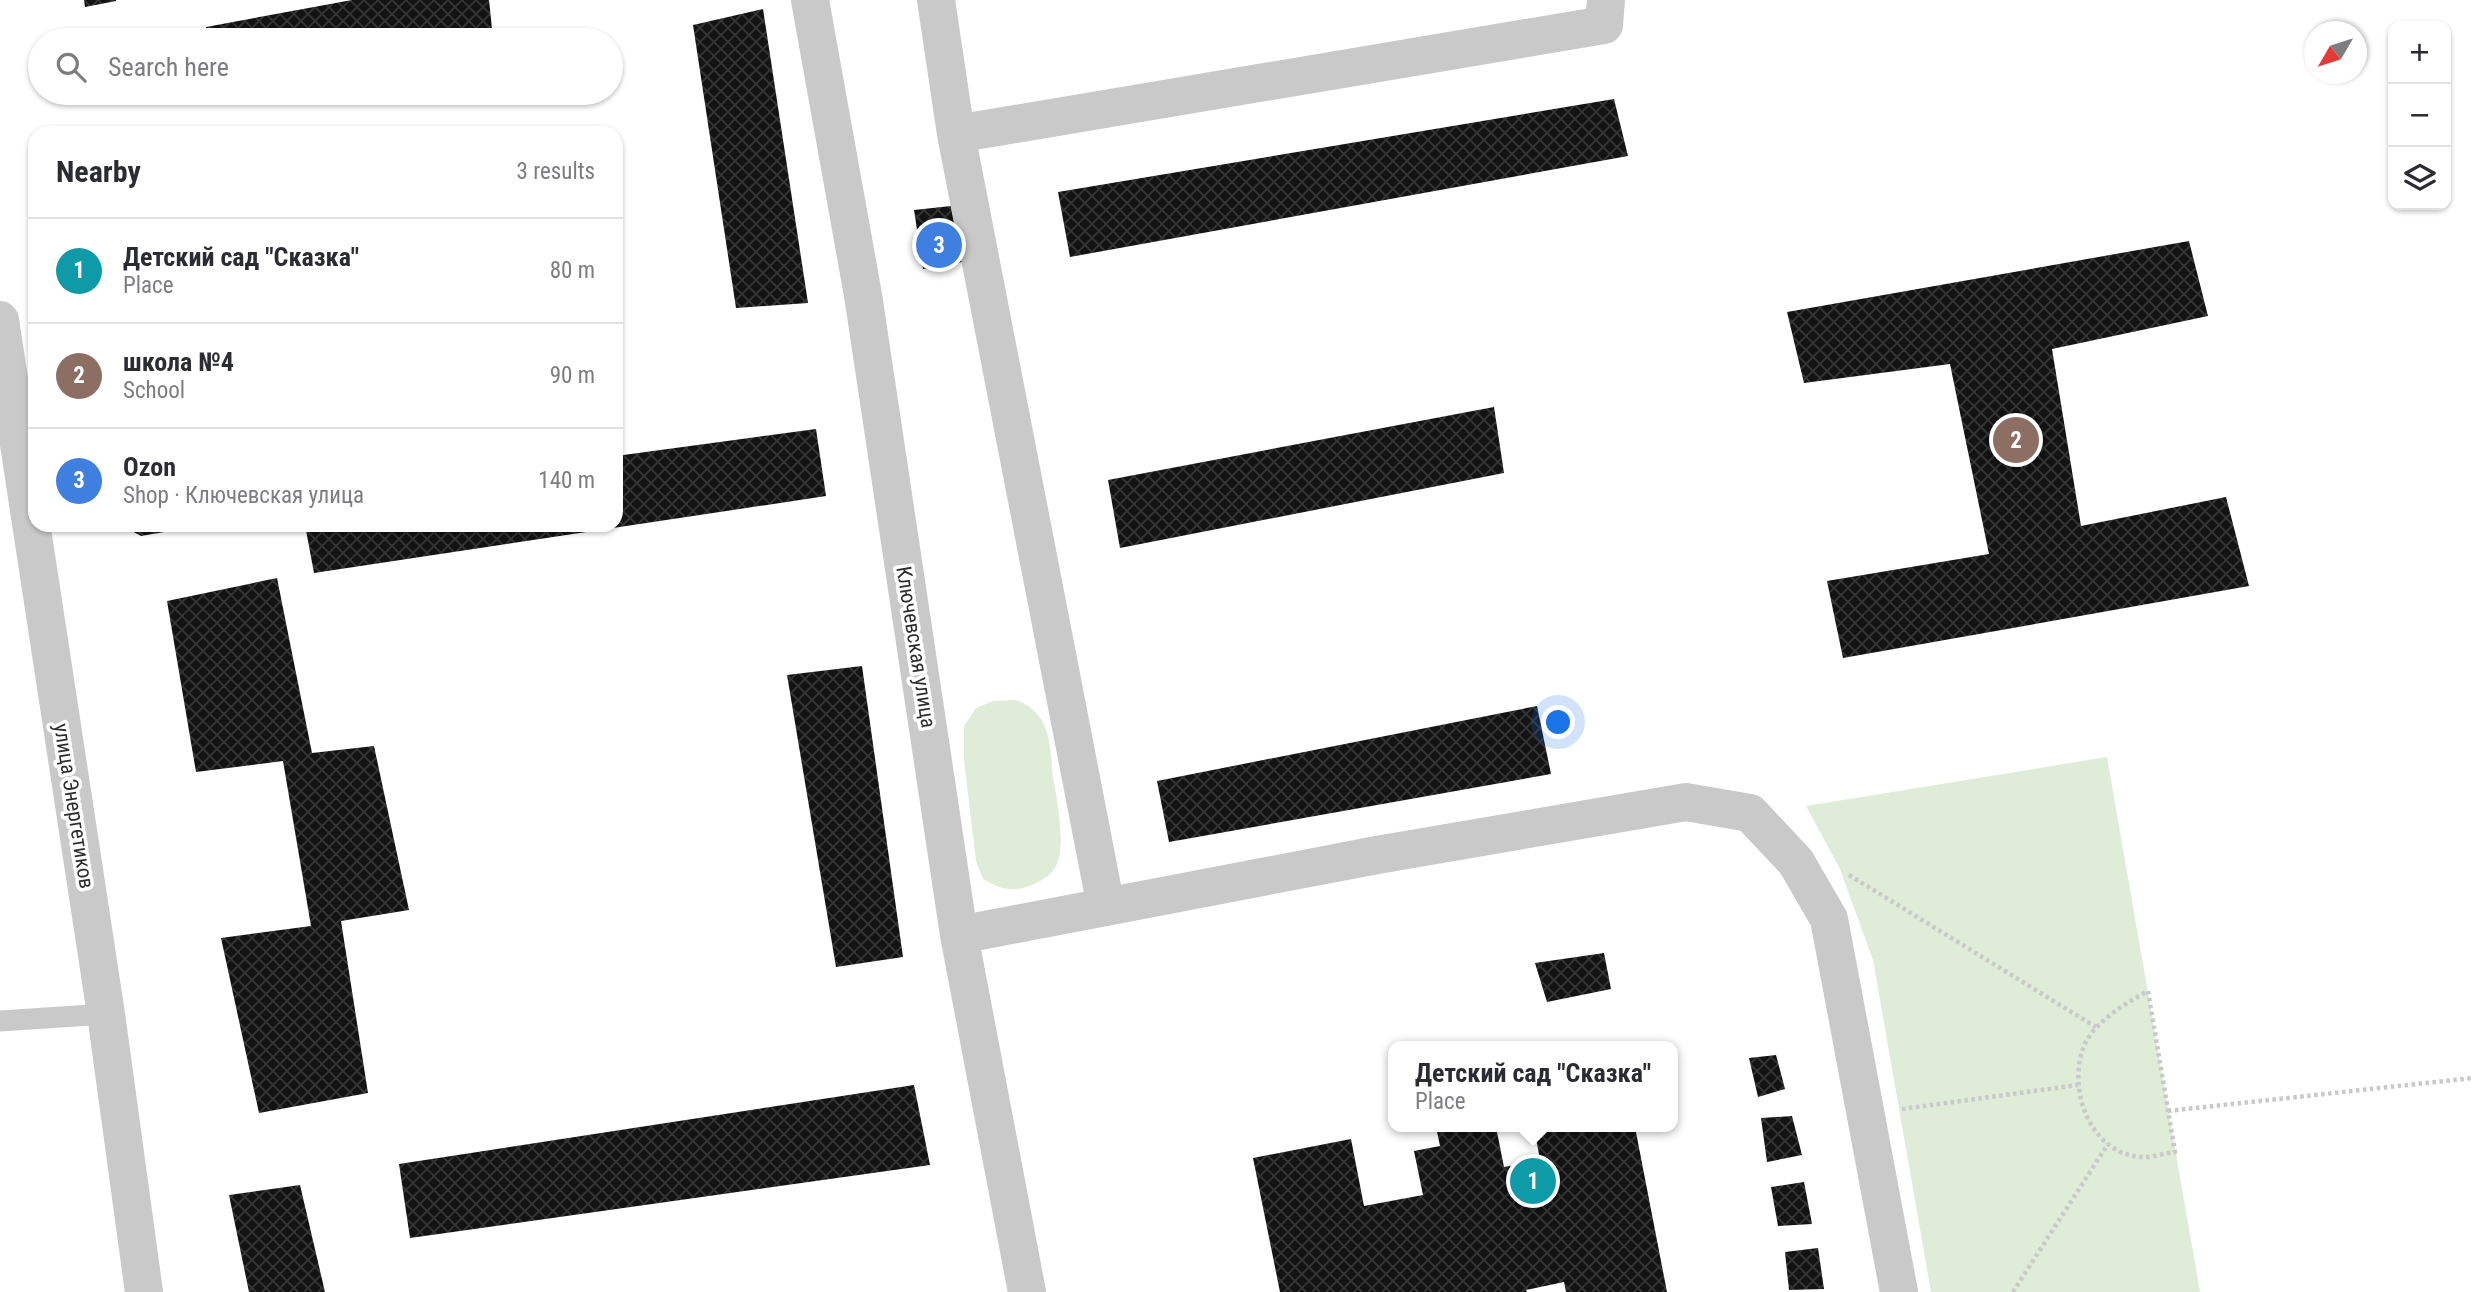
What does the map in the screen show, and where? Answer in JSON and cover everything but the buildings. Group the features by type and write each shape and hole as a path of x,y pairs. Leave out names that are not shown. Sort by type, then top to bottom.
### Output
{"street":[{"name":"Ключевская улица","path":"810,0 863,295 959,935 1027,1292"},
{"path":"936,0 956,134 1105,907"},
{"path":"956,134 1604,24 1606,0"},
{"name":"улица Энергетиков","path":"0,320 28,503"},
{"name":"улица Энергетиков","path":"32,532 106,1014 144,1292"},
{"path":"959,935 1377,855 1686,802 1750,813 1796,862 1829,919 1899,1292"}],"lane":[{"path":"0,1021 106,1014"}],"path":[{"path":"1842,870 2096,1027"},
{"path":"2148,990 2175,1152 2148,1157 2132,1154 2108,1143 2092,1128 2082,1106 2078,1085 2084,1045 2096,1027 2148,990"},
{"path":"2168,1111 2472,1079"},
{"path":"1866,1114 2078,1085"},
{"path":"2013,1292 2108,1143"}],"green space":[{"path":"1016,700 1036,712 1047,732 1061,837 1059,860 1053,871 1032,885 1011,889 983,879 976,861 964,760 964,726 976,708 993,701"},
{"path":"2107,757 2200,1292 1931,1292 1873,960 1840,869 1806,806"}],"place":[{"name":"Ozon","path":"939,245"},
{"name":"школа №4","path":"2016,440"},
{"name":"Детский сад \"Сказка\"","path":"1533,1181"}]}
